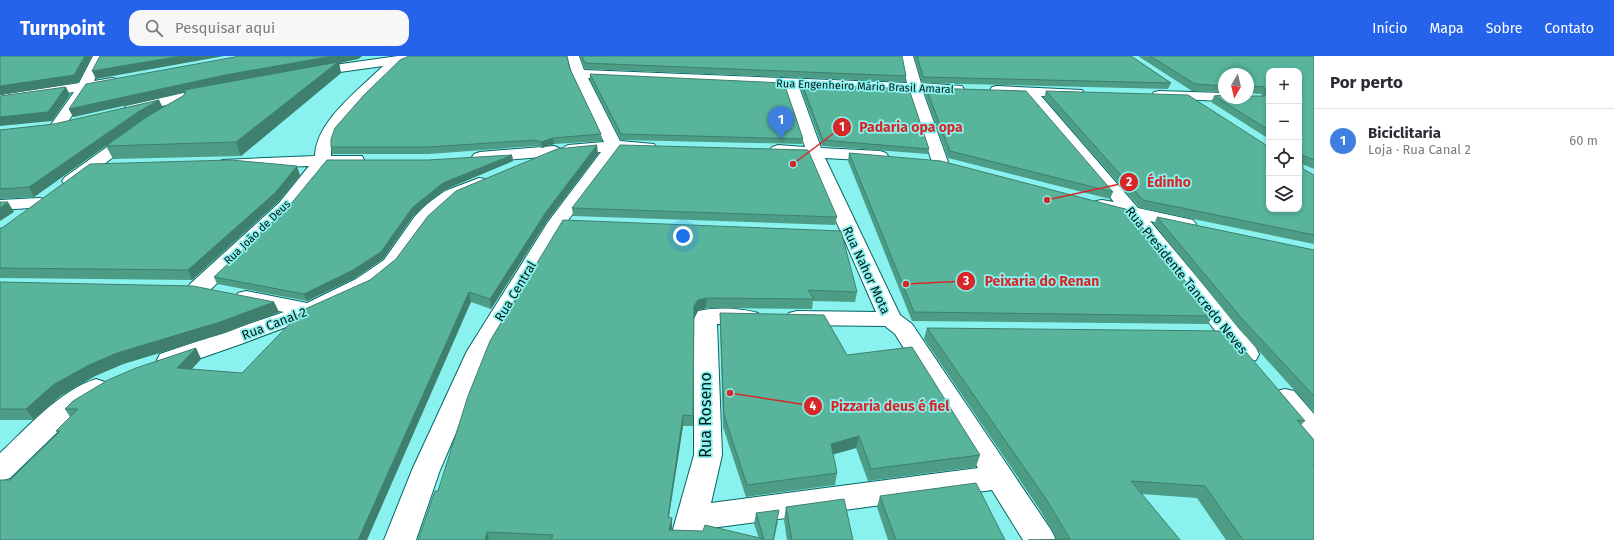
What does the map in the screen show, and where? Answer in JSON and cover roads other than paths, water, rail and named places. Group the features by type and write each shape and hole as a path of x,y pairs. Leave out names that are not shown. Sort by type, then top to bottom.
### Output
{"street":[{"path":"63,125 84,87 98,56"},
{"path":"760,150 814,151 909,159 948,164 915,88 907,56"},
{"path":"298,74 403,58"},
{"path":"323,160 323,145 329,131 343,113 403,58"},
{"path":"576,65 614,146"},
{"name":"Rua Engenheiro Mário Brasil Amaral","path":"576,65 791,83 968,90"},
{"path":"0,99 122,80"},
{"path":"1168,82 1212,112"},
{"name":"Rua Nahor Mota","path":"791,83 842,233 897,324 1040,540"},
{"path":"17,220 91,166 137,121 201,93 223,88"},
{"path":"984,90 1092,93"},
{"name":"Rua Presidente Tancredo Neves","path":"1029,91 1133,213 1229,334 1259,368"},
{"path":"137,121 201,93"},
{"path":"1148,94 1218,97"},
{"name":"Rua Canal 2","path":"155,364 233,339 310,310 364,284 391,264 422,220 451,195 554,151 614,146 667,147"},
{"name":"Rua Central","path":"400,540 429,464 479,351 557,222 614,146"},
{"path":"467,158 554,151"},
{"path":"210,165 323,160 368,160"},
{"name":"Rua João de Deus","path":"310,310 190,289 285,207 323,160"},
{"path":"91,166 119,166"},
{"path":"0,205 50,195"},
{"path":"1087,201 1133,213 1201,227"},
{"path":"557,222 581,223"},
{"name":"Rua Roseno","path":"689,529 708,455 706,316 897,324"},
{"path":"897,324 927,330"},
{"path":"1206,333 1229,334"},
{"path":"0,470 70,404 112,380"},
{"path":"1274,386 1314,432"},
{"path":"689,529 999,477"}],"place":[{"name":"Biciclitaria","path":"781,139"},
{"name":"Padaria opa opa","path":"793,164"},
{"name":"Édinho","path":"1047,200"},
{"name":"Peixaria do Renan","path":"906,284"},
{"name":"Pizzaria deus é fiel","path":"730,393"}]}
